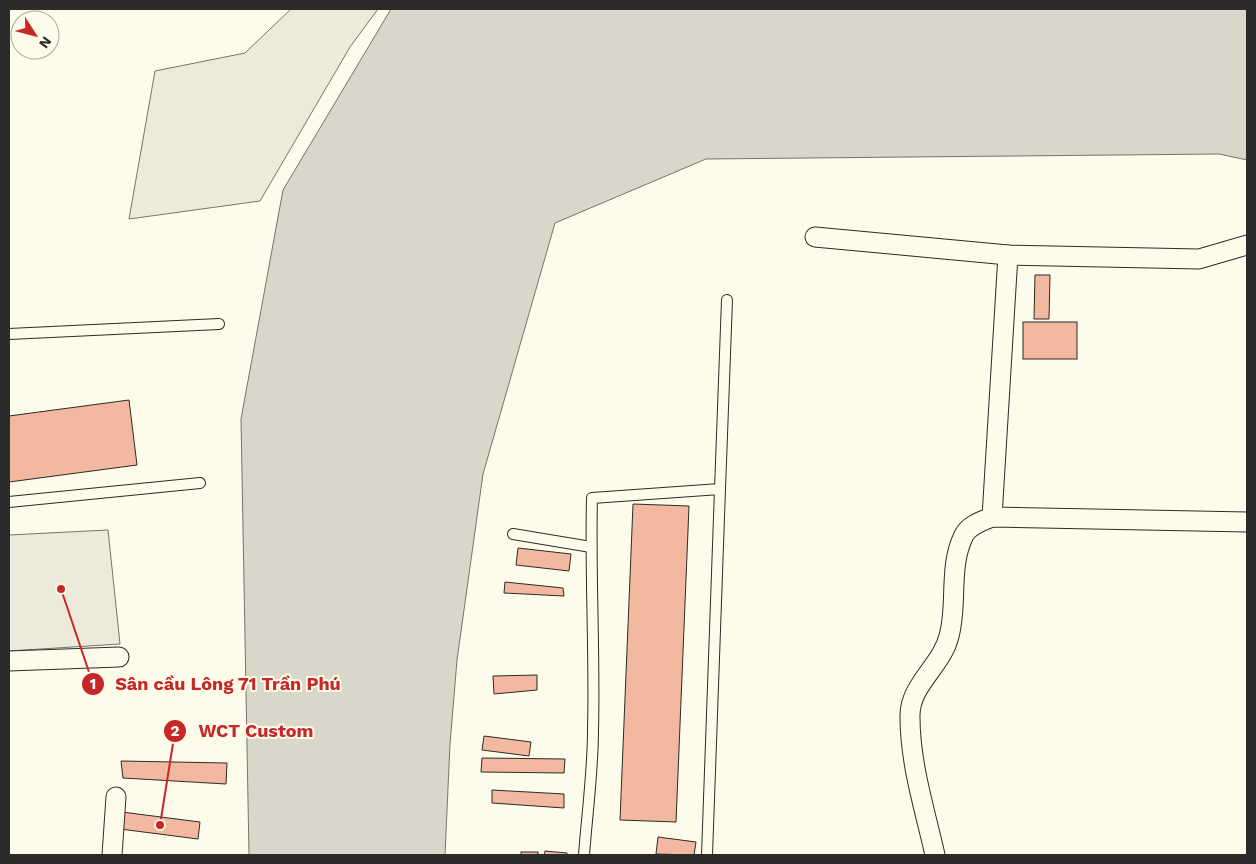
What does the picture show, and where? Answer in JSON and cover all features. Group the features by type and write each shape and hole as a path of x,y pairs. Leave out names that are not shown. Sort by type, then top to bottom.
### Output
{"street":[{"path":"815,237 1008,255 1199,259 1247,245"},
{"path":"992,517 1008,255"},
{"path":"935,855 912,755 909,715 917,690 943,653 949,637 952,622 954,574 958,552 965,534 978,522 992,517 1247,522"},
{"path":"9,661 119,657"},
{"path":"112,855 116,796"}],"lane":[{"path":"707,855 727,300"},
{"path":"9,334 220,324"},
{"path":"9,502 200,483"},
{"path":"584,855 593,732 592,498 720,489"},
{"path":"513,534 591,547"}],"shaded area":[{"path":"291,9 378,9 350,47 260,201 129,219 155,71 245,53"},
{"path":"391,9 1247,9 1247,160 1219,154 706,159 555,223 483,474 457,660 450,744 445,855 249,855 241,419 283,190"},
{"path":"108,530 120,644 9,651 9,535"}],"building":[{"path":"1035,275 1050,275 1049,319 1034,319"},
{"path":"1023,322 1077,322 1077,359 1023,359"},
{"path":"129,400 137,465 9,482 9,416"},
{"path":"633,504 689,506 676,822 620,820"},
{"path":"518,548 571,554 569,571 516,565"},
{"path":"505,582 563,588 564,596 504,593"},
{"path":"537,675 537,690 494,694 493,676"},
{"path":"484,736 531,742 529,756 482,750"},
{"path":"482,758 565,759 564,773 481,772"},
{"path":"121,761 227,763 226,784 123,778"},
{"path":"492,790 564,794 564,808 492,803"},
{"path":"122,812 200,822 198,839 120,829"},
{"path":"658,837 696,842 694,855 656,854"},
{"path":"545,851 567,853 567,855 544,855"},
{"path":"521,852 538,852 538,855 521,855"}],"place":[{"name":"Sân cầu Lông 71 Trần Phú","path":"61,589"},
{"name":"WCT Custom","path":"160,825"}]}
